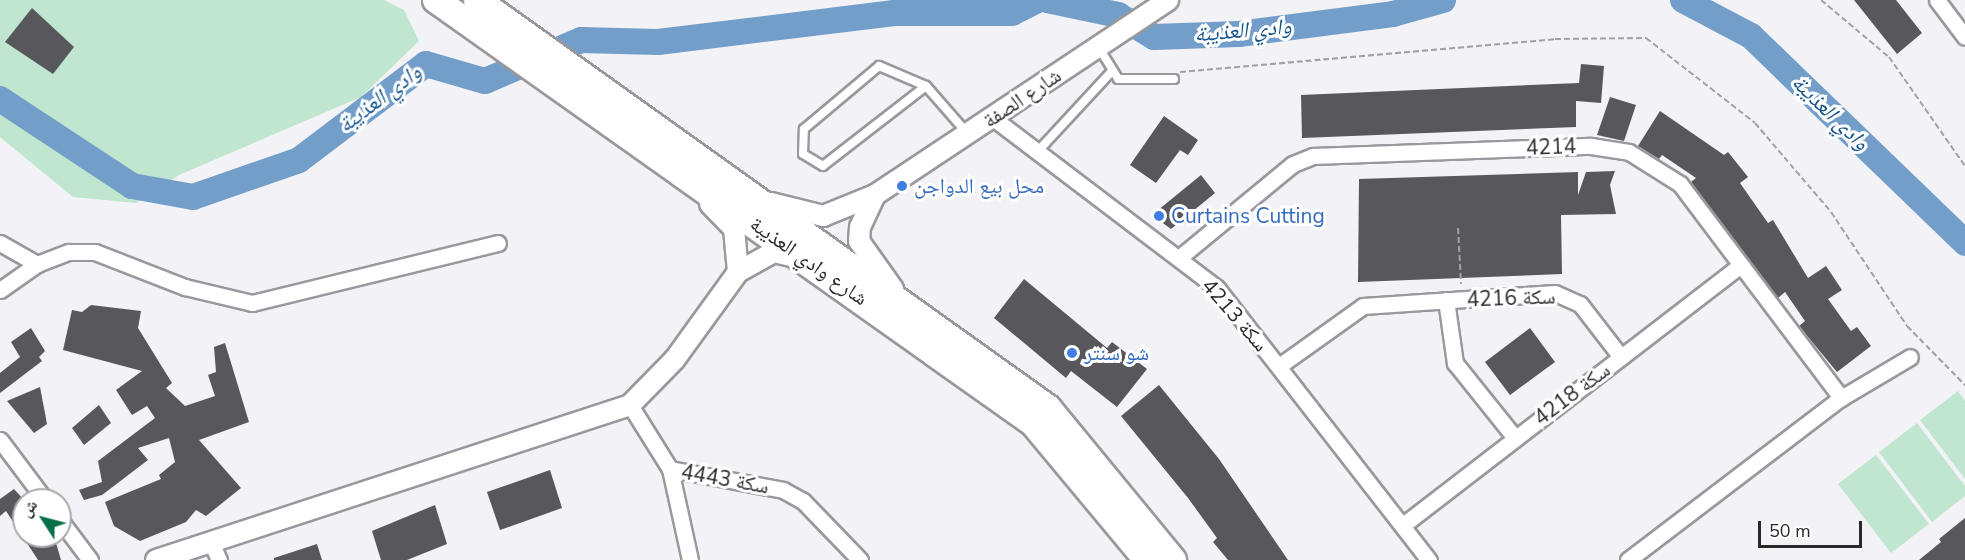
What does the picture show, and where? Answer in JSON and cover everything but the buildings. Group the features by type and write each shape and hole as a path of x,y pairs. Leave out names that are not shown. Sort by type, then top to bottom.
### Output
{"main road":[{"name":"شارع وادي العذيبة","path":"436,0 486,15 666,148 807,259 1034,423 1147,560"},
{"name":"شارع وادي العذيبة","path":"666,148 758,198 1048,408 1173,560"}],"street":[{"name":"شارع الصفة","path":"758,198 823,216 875,195 1168,0"},
{"path":"1937,0 1965,37"},
{"name":"سكة 4213","path":"993,118 1180,257 1217,288 1429,560"},
{"name":"4214","path":"1180,257 1293,164 1312,156 1591,146 1629,152 1680,184 1841,398"},
{"path":"666,148 734,229 738,272"},
{"path":"875,195 860,227 860,241 906,303"},
{"path":"0,243 37,264"},
{"path":"0,290 37,264 69,252 95,252 195,291 252,303 498,243"},
{"path":"156,560 630,405 675,359 738,272 774,252 807,259"},
{"name":"سكة 4218","path":"1403,525 1741,265"},
{"name":"سكة 4216","path":"1279,366 1363,306 1567,296 1580,304 1621,357"},
{"name":"سكة 4216","path":"1454,300 1455,363 1515,438"},
{"path":"1628,560 1841,398 1910,357"},
{"path":"630,405 670,469 690,560"},
{"path":"0,440 36,488"},
{"name":"سكة 4443","path":"670,469 783,490 803,501 860,560"},
{"path":"72,536 90,560"},
{"path":"211,542 219,560"}],"lane":[{"path":"1105,42 1112,71 1128,82 1174,79"},
{"path":"926,86 823,166 804,154 804,129 867,72 890,67 926,86 968,134"},
{"path":"1038,152 1112,71"}],"path":[{"path":"1821,0 1889,57 1965,166"},
{"path":"1174,79 1184,69 1555,39 1646,38 1755,123 1831,212 1907,326 1965,385"},
{"path":"1454,300 1458,228"}],"green space":[{"path":"0,0 384,0 404,10 419,41 361,97 179,175 136,203 73,197 0,137"},
{"path":"1958,391 1965,401 1965,479 1920,420"},
{"path":"1917,423 1965,486 1965,496 1932,522 1879,452"},
{"path":"1876,455 1929,524 1891,553 1838,484"}],"waterway":[{"name":"وادي العذيبة","path":"0,99 132,186 193,197 299,160 426,64 485,81 581,40 658,42 894,13 1012,13 1038,0"},
{"name":"وادي العذيبة","path":"1047,0 1118,15 1154,37 1239,34 1393,14 1443,0"},
{"name":"وادي العذيبة","path":"1683,0 1751,36 1965,243"}],"place":[{"name":"محل بيع الدواجن","path":"902,186"},
{"name":"Curtains Cutting","path":"1159,216"},
{"name":"شو سنتر","path":"1072,353"}]}
